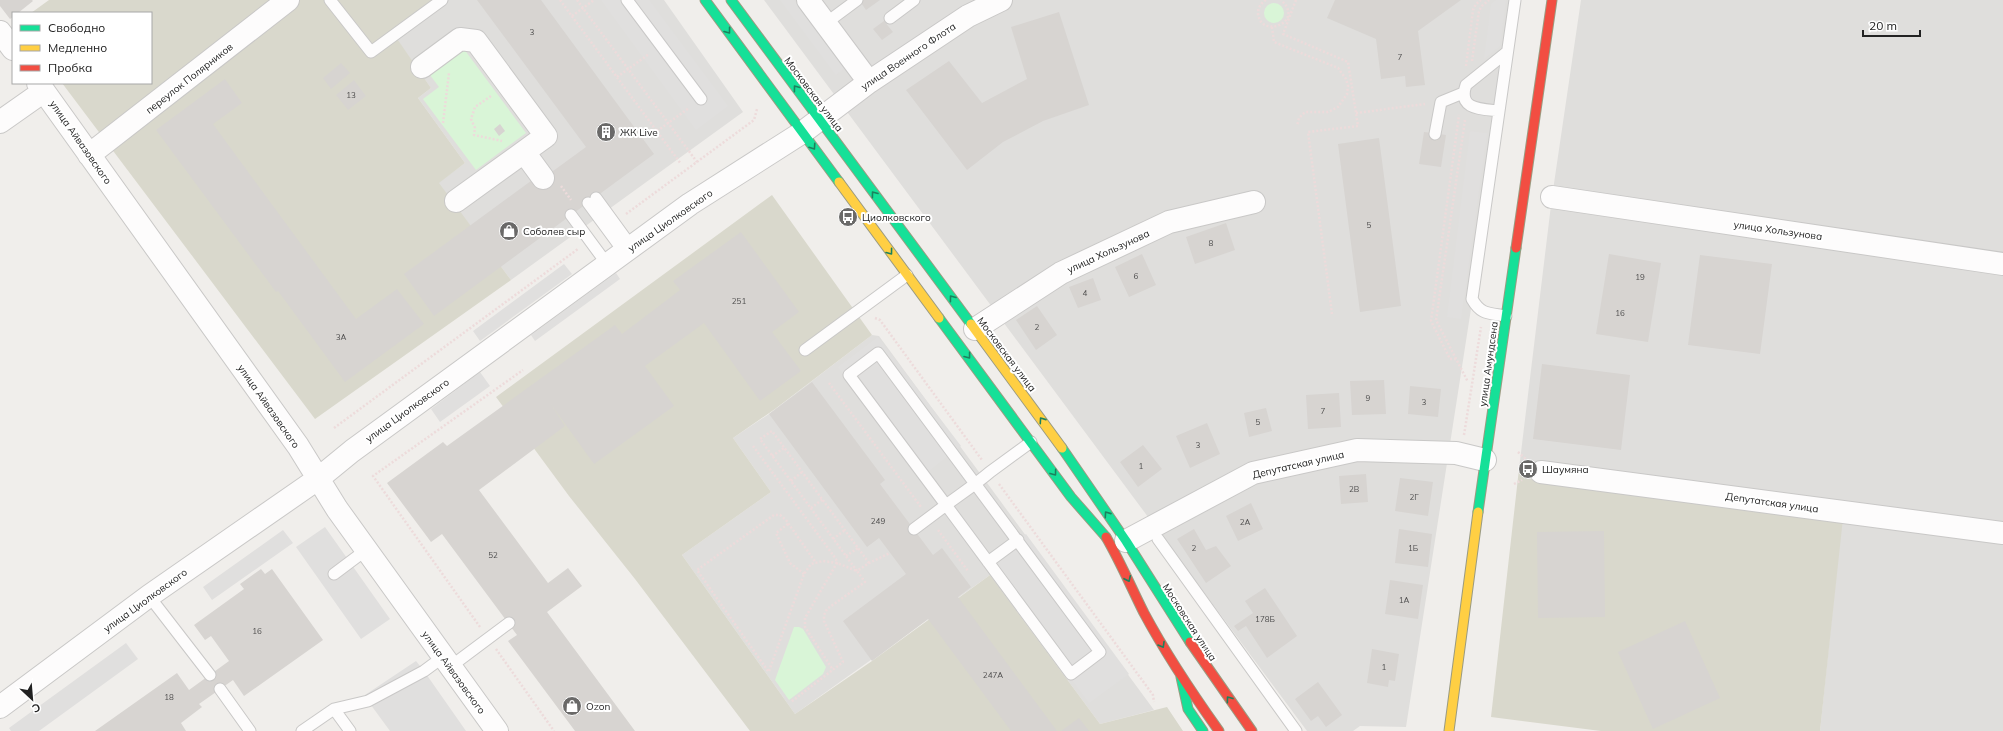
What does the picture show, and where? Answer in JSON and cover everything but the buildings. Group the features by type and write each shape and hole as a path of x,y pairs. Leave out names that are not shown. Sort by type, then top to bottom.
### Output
{"main road":[{"name":"Московская улица","path":"705,0 811,126 975,329 1040,417 1126,541 1183,632 1252,731"},
{"name":"Московская улица","path":"731,0 907,274 1071,497 1102,531 1120,561 1144,612 1181,678 1219,731"},
{"name":"улица Амундсена","path":"1449,731 1485,460 1552,0"},
{"path":"1181,678 1188,709 1202,731"}],"street":[{"name":"переулок Полярников","path":"89,155 288,0"},
{"path":"808,0 869,82"},
{"name":"улица Военного Флота","path":"811,126 972,6 1001,0"},
{"path":"0,32 12,48"},
{"path":"429,61 460,38 476,41 546,136 456,201"},
{"name":"улица Айвазовского","path":"41,87 319,478 336,509 497,731"},
{"path":"0,122 41,87"},
{"name":"улица Циолковского","path":"0,707 149,596 319,478 358,446 690,204 811,126"},
{"path":"524,152 552,181"},
{"name":"улица Хользунова","path":"1552,197 2003,264"},
{"name":"улица Хользунова","path":"975,329 1061,273 1169,222 1254,202"},
{"name":"Депутатская улица","path":"1126,541 1253,473 1358,450 1456,453 1485,460"},
{"name":"Депутатская улица","path":"1541,472 2003,533"}],"lane":[{"path":"330,0 371,52 442,0"},
{"path":"627,0 701,99"},
{"path":"826,24 858,0"},
{"path":"890,18 914,0"},
{"path":"1506,316 1483,312 1478,309 1472,299 1515,0"},
{"path":"1499,111 1481,109 1467,103 1464,100 1463,93 1469,82 1508,52"},
{"path":"1435,134 1441,102 1463,93"},
{"path":"592,200 614,223 621,254 592,200"},
{"path":"571,216 590,241 621,254"},
{"path":"805,350 907,274"},
{"path":"878,353 1100,652 1071,674 946,505 849,375 878,353"},
{"path":"914,529 1031,442"},
{"path":"1158,539 1296,731"},
{"path":"988,562 1018,540"},
{"path":"334,574 366,550"},
{"path":"149,596 210,675"},
{"path":"302,731 334,709 368,701 424,671 446,662 488,638 509,623"},
{"path":"220,690 250,731"},
{"path":"334,709 350,731"}],"path":[{"path":"560,0 681,164"},
{"path":"577,0 697,162"},
{"path":"572,16 594,0"},
{"path":"1266,0 1260,7 1258,13 1260,20 1265,25 1272,27 1283,24 1288,19"},
{"path":"1281,0 1286,5 1288,19"},
{"path":"1296,0 1283,34 1348,62 1349,82 1358,126 1308,132 1332,314"},
{"path":"1456,359 1450,359 1431,321 1473,10 1476,4 1481,0"},
{"path":"1469,82 1478,11 1489,0"},
{"path":"1272,27 1274,42 1338,68 1349,82 1347,94 1338,107 1328,112 1305,112 1300,118 1297,126"},
{"path":"617,77 660,45"},
{"path":"429,61 449,73 443,123"},
{"path":"478,137 474,135 475,128 470,119 475,107 508,84"},
{"path":"657,131 701,99"},
{"path":"1356,113 1441,102"},
{"path":"1467,103 1436,320 1468,382"},
{"path":"614,223 754,120 757,108"},
{"path":"552,181 574,204"},
{"path":"334,428 590,241"},
{"path":"872,317 880,320 1154,695 1154,702"},
{"path":"523,370 373,476 554,731"},
{"path":"829,384 968,571"},
{"path":"791,702 844,662 824,621 824,615 827,609 865,582 760,439 772,431 869,563"},
{"path":"753,446 836,558 837,563 805,622 805,627 832,670"},
{"path":"772,456 784,448"},
{"path":"791,481 802,472"},
{"path":"811,508 822,499"},
{"path":"816,563 788,524 780,515 774,515 697,570 769,671 804,574 811,564 816,563 823,561 837,563 858,571"},
{"path":"788,524 776,533 790,563 804,574"},
{"path":"833,538 845,530"},
{"path":"846,556 858,548"},
{"path":"858,571 869,563 890,553"}],"shaded area":[{"path":"49,0 432,0 391,30 431,88 418,98 465,163 439,183 511,280 315,419 63,84 152,84 152,12 32,12"},
{"path":"432,0 664,0 743,112 511,280 438,183 465,163 418,98 431,88 390,30"},
{"path":"601,0 649,0 728,106 696,130"},
{"path":"764,0 1519,0 1406,727 1360,726 1353,731 1307,731"},
{"path":"780,0 794,0 845,68 836,75"},
{"path":"1496,0 1506,0 1500,46 1484,59 1491,4"},
{"path":"1581,0 2003,0 2003,731 1820,731 1843,509 1519,469 1552,197"},
{"path":"1470,131 1487,133 1461,319 1447,317"},
{"path":"772,195 872,335 775,409 733,438 771,492 682,555 795,714 872,661 990,575 1100,724 1167,707 1183,731 750,731 635,579 569,496 496,397"},
{"path":"564,264 572,274 480,341 473,331"},
{"path":"616,273 620,279 535,341 531,335"},
{"path":"872,335 879,336 1154,710 1100,724 990,575 795,714 682,555 771,492 733,438 769,414"},
{"path":"878,337 961,446 921,477 838,367"},
{"path":"480,372 490,386 440,422 431,409"},
{"path":"1519,469 1844,509 1820,731 1601,731 1491,717"},
{"path":"325,527 390,619 361,639 296,547"},
{"path":"283,530 293,543 212,600 203,587"},
{"path":"1026,534 1129,674 1089,703 986,563"},
{"path":"126,643 138,659 39,731 11,731 9,728"},
{"path":"416,661 466,731 390,731 368,701 365,695"}],"green space":[{"path":"1274,3 1281,6 1284,13 1281,20 1274,23 1267,20 1264,13 1267,6"},
{"path":"461,45 526,133 476,170 423,99 439,87 427,71"},
{"path":"794,627 803,629 826,667 823,674 789,700 775,680"}],"traffic: fast":[{"path":"705,0 839,182"},
{"path":"731,0 971,324"},
{"path":"1478,512 1516,248"},
{"path":"939,318 1071,497 1106,537"},
{"path":"1062,448 1126,541 1190,642"},
{"path":"1181,677 1188,709 1203,731"}],"traffic: slow":[{"path":"839,182 939,318"},
{"path":"971,324 1062,448"},
{"path":"1449,731 1478,512"}],"traffic: jam":[{"path":"1516,248 1552,0"},
{"path":"1106,537 1144,613 1161,643 1189,688 1219,731"},
{"path":"1190,642 1252,731"}],"place":[{"name":"ЖК Live","path":"606,132"},
{"name":"Циолковского","path":"848,217"},
{"name":"Соболев сыр","path":"509,231"},
{"name":"Шаумяна","path":"1528,469"},
{"name":"Ozon","path":"572,706"}]}
